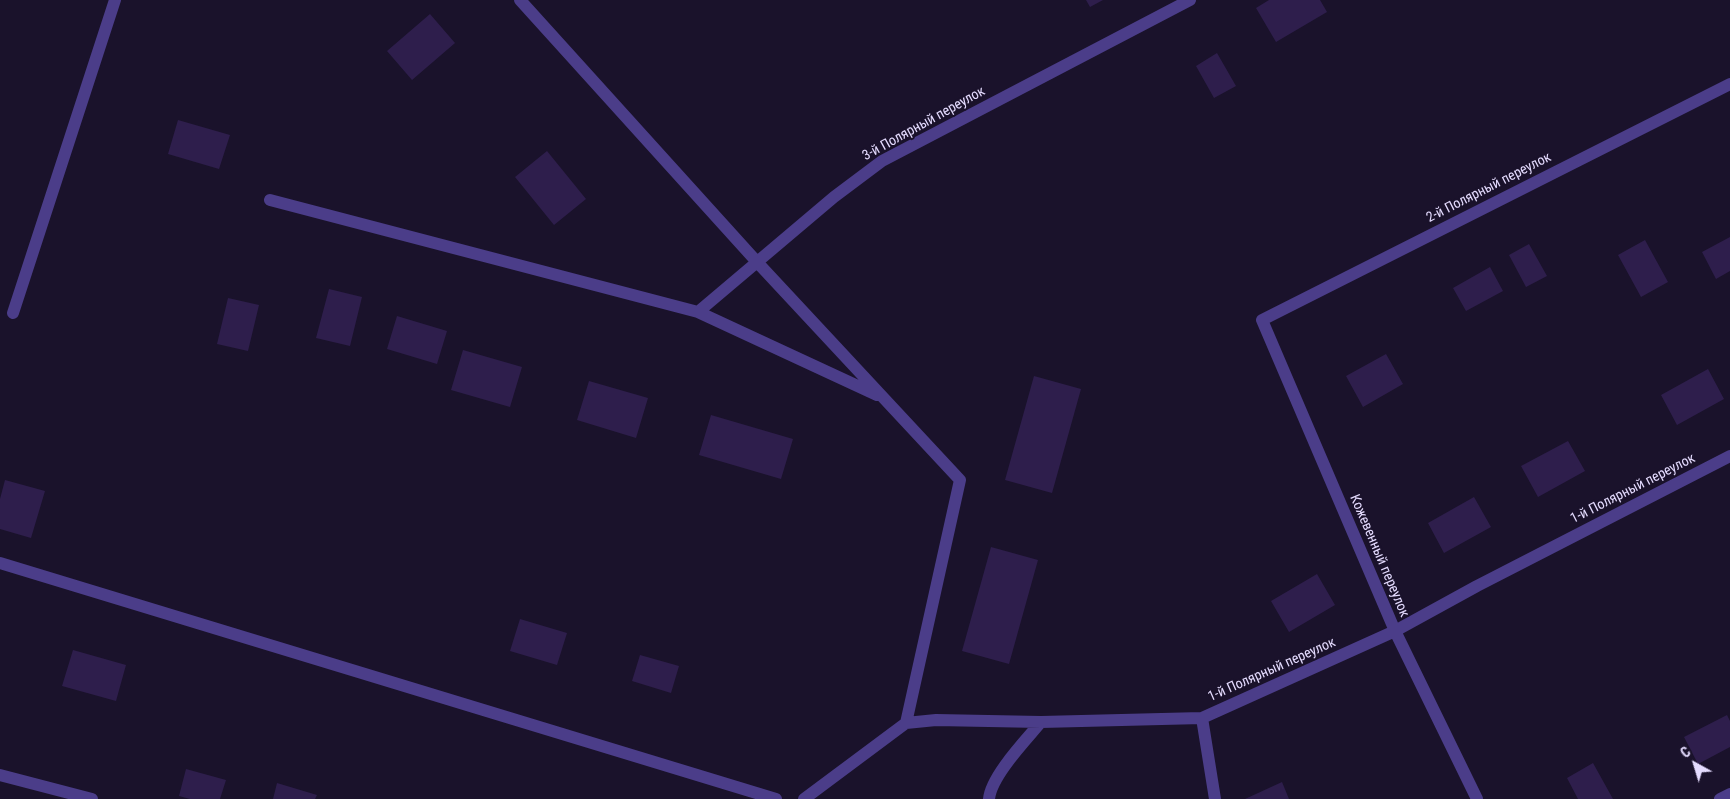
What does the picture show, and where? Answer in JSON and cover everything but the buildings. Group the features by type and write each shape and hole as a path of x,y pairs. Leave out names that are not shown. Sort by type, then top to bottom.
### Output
{"street":[{"path":"13,313 115,0"},
{"path":"520,0 757,262 960,480 906,723 804,799"},
{"name":"3-й Полярный переулок","path":"698,312 834,197 882,161 1190,0"},
{"name":"2-й Полярный переулок","path":"1262,320 1730,84"},
{"path":"270,200 698,312 884,398"},
{"name":"Кожевенный переулок","path":"1262,320 1395,631 1477,799"},
{"name":"1-й Полярный переулок","path":"906,723 936,720 1041,722 1202,718 1395,631 1477,586 1730,456"},
{"path":"0,562 776,799"},
{"path":"1202,718 1215,799"},
{"path":"990,799 990,794 1003,768 1041,722"},
{"path":"0,775 92,799"},
{"path":"1720,799 1730,794"}]}
